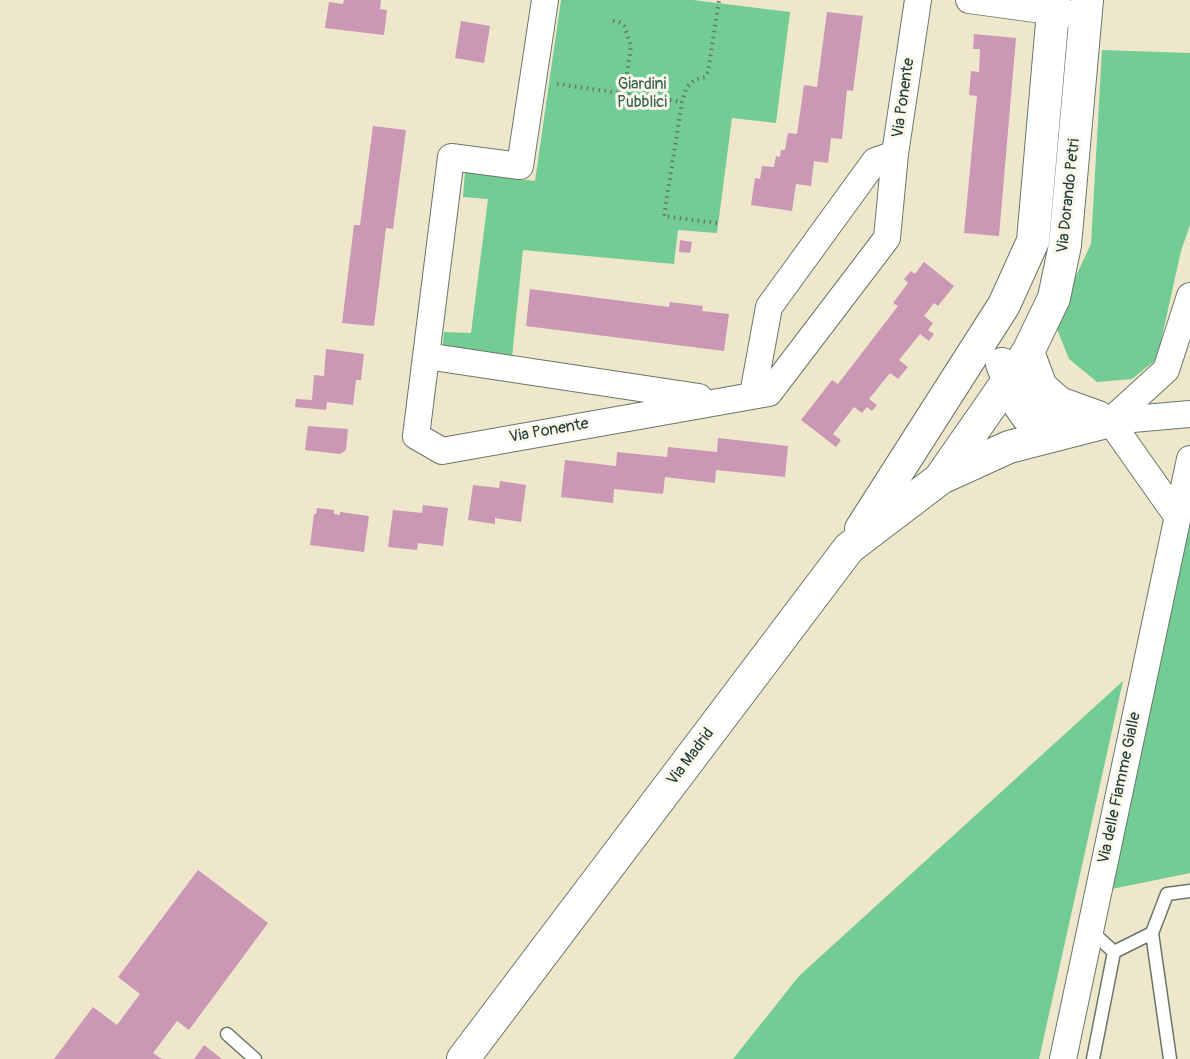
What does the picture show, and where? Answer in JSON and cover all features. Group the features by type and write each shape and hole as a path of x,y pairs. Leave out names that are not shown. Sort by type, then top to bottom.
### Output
{"street":[{"name":"Via Ponente","path":"545,0 520,166 451,157 416,436 442,451 753,394 769,393 887,238 895,154 918,0"},
{"path":"969,0 1086,8"},
{"name":"Via Dorando Petri","path":"1008,381 999,358 1031,283 1053,7"},
{"name":"Via Dorando Petri","path":"941,478 1028,352 1054,298 1065,245 1086,8"},
{"path":"753,394 769,307 875,161 895,154"},
{"name":"Via Dorando Petri","path":"849,548 1004,305 1033,241"},
{"path":"941,478 1009,447 1110,421 1166,370 1190,296"},
{"path":"1028,352 1041,387 1059,403 1110,421 1177,516"},
{"path":"426,356 720,400"},
{"name":"Via Dorando Petri","path":"895,476 917,454 975,383 990,380 1008,381"},
{"path":"1008,381 1016,400 1027,416 1058,426 1190,414"},
{"name":"Via delle Fiamme Gialle","path":"1063,1059 1190,459"},
{"name":"Via Madrid","path":"463,1059 849,548 941,478"}],"lane":[{"path":"1170,1059 1152,933 1167,894 1190,891"},
{"path":"1090,931 1114,952"},
{"path":"1114,952 1152,933"},
{"path":"1094,1059 1114,952"},
{"path":"227,1034 255,1059"}],"path":[{"path":"717,223 664,216 682,102 687,87 694,80 705,77 708,72 719,0"},
{"path":"613,21 624,26 630,46 624,93"},
{"path":"533,80 682,102"}],"green space":[{"name":"Giardini Pubblici","path":"561,0 693,0 790,12 776,123 732,118 717,233 678,230 674,264 523,250 512,357 442,352 444,332 471,333 488,199 463,197 465,172 535,181"},
{"path":"1102,50 1190,53 1190,225 1181,251 1157,359 1132,379 1097,382 1069,359 1054,322 1091,244"},
{"path":"1190,503 1190,873 1112,889"},
{"path":"1123,681 1039,1059 733,1059 799,976"}],"building":[{"path":"344,0 381,0 380,9 387,10 384,35 325,28 329,2 343,4"},
{"path":"827,12 863,16 853,91 847,90 842,139 831,138 828,163 814,161 811,186 796,184 792,211 751,205 755,178 760,179 762,166 774,167 776,156 780,157 781,150 785,150 788,133 797,134 804,85 817,87"},
{"path":"461,21 490,26 484,63 455,58"},
{"path":"974,34 1016,38 999,236 964,233 977,96 969,95 971,71 979,72 980,49 973,49"},
{"path":"373,126 406,130 393,229 386,228 374,326 342,323 354,225 360,225"},
{"path":"680,240 692,242 690,253 679,252"},
{"path":"924,262 954,286 938,306 934,303 924,316 933,323 928,330 934,334 929,341 920,334 899,360 908,367 898,379 890,373 869,399 877,405 872,411 867,407 862,413 854,407 833,434 841,440 836,447 801,420 832,380 838,384 898,306 893,303 908,283 904,279 911,271 915,274"},
{"path":"530,289 669,307 670,302 703,306 702,311 729,314 724,351 526,326"},
{"path":"326,349 364,354 361,380 356,380 353,405 327,402 326,410 295,407 296,399 312,400 314,375 324,376"},
{"path":"308,426 348,429 346,450 340,454 305,450"},
{"path":"718,438 788,446 785,477 716,470 715,483 665,477 663,494 614,489 613,503 561,497 565,460 616,466 617,452 667,457 668,447 717,452"},
{"path":"500,481 526,485 521,522 495,518 495,524 468,520 473,485 499,488"},
{"path":"423,505 448,508 443,546 418,543 417,550 388,547 393,510 422,513"},
{"path":"317,508 334,510 334,514 340,515 340,512 369,516 364,552 310,545 314,514"},
{"path":"198,870 268,923 189,1030 177,1021 153,1053 162,1059 54,1059 93,1007 117,1025 140,994 118,977"},
{"path":"204,1045 222,1059 194,1059"}]}
